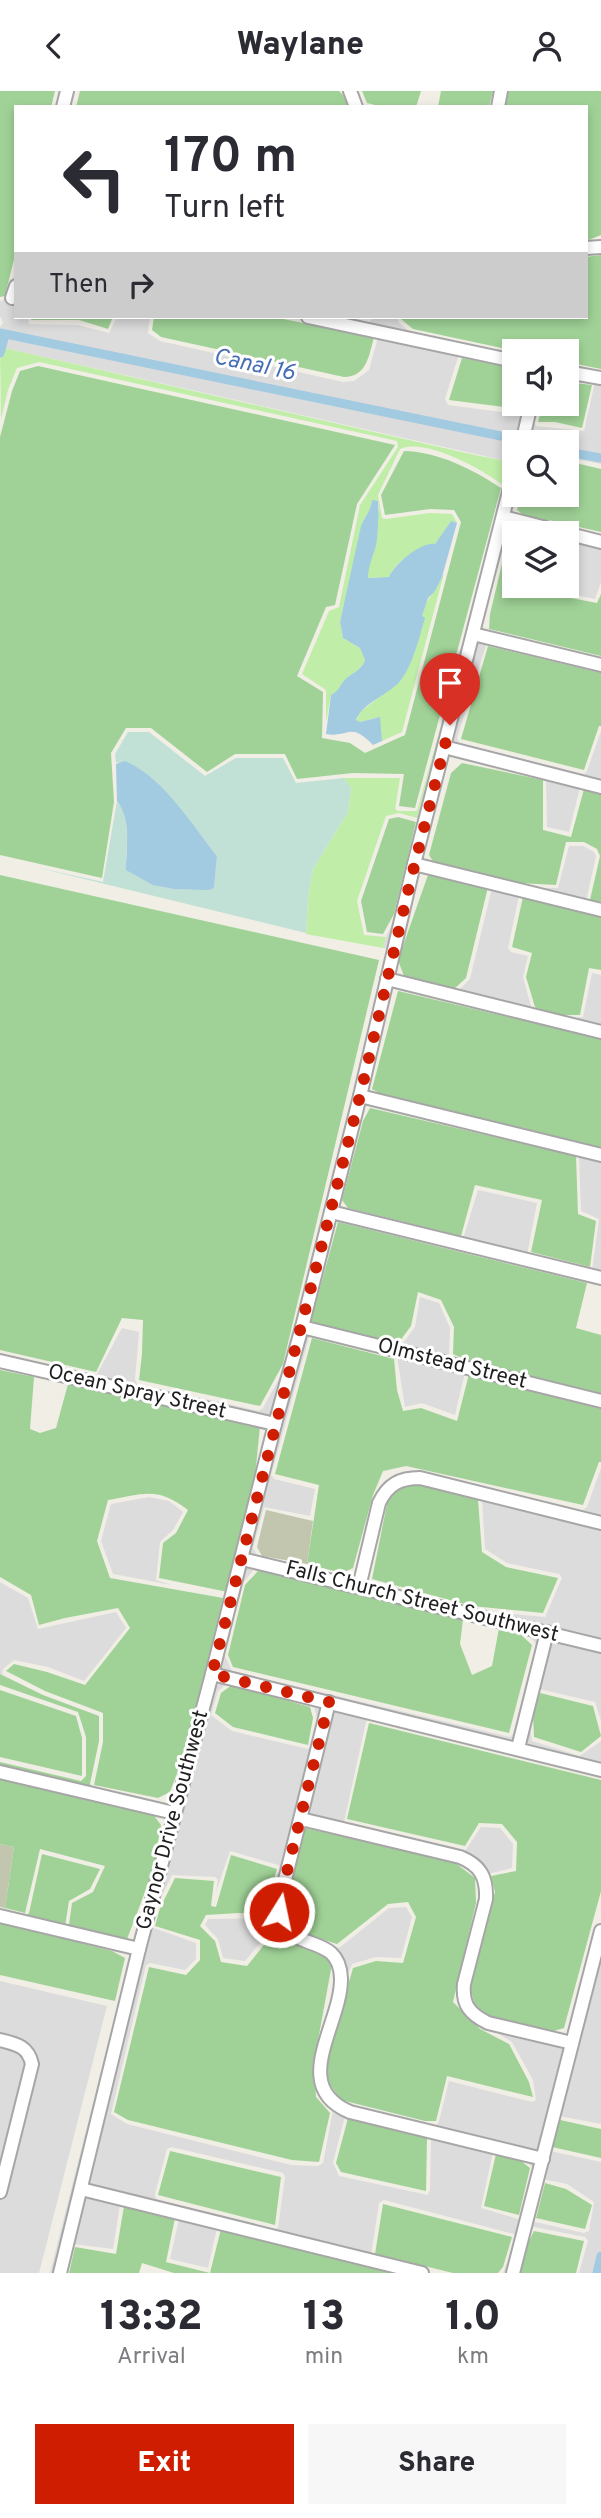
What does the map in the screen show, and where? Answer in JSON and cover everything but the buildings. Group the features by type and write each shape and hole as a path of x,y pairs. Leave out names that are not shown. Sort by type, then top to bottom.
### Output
{"street":[{"path":"318,319 502,358"},
{"path":"579,374 601,378"},
{"name":"Gaynor Drive Southwest","path":"60,2273 139,1949 302,1327 505,507"},
{"path":"503,517 601,541"},
{"path":"473,633 601,665"},
{"path":"444,747 601,786"},
{"path":"415,864 601,910"},
{"path":"387,979 601,1032"},
{"path":"360,1096 601,1155"},
{"path":"331,1212 601,1278"},
{"name":"Olmstead Street","path":"302,1327 601,1401"},
{"name":"Ocean Spray Street","path":"0,1361 275,1424"},
{"path":"359,1587 379,1503 394,1483 407,1478 420,1478 601,1523"},
{"name":"Falls Church Street Southwest","path":"242,1559 601,1646"},
{"path":"518,1748 547,1632"},
{"path":"212,1674 601,1770"},
{"path":"329,1702 279,1912 282,1925 291,1934 331,1952 339,1965 339,1993 320,2064 320,2081 325,2096 335,2106 350,2112 543,2159"},
{"path":"0,1772 174,1813"},
{"path":"301,1819 460,1857 473,1863 483,1873 486,1899 464,1984 463,1997 467,2008 488,2023 572,2043"},
{"path":"0,1916 139,1949"},
{"path":"513,2273 601,1931"},
{"path":"0,2040 21,2046 30,2055 32,2064 0,2192"},
{"path":"81,2189 422,2273"}],"shaded area":[{"path":"8,299 7,302 14,304 14,319 28,319 29,324 78,325 109,333 116,319 150,319 148,333 160,341 343,382 354,381 369,370 378,337 459,354 445,399 448,405 502,412 502,416 523,416 520,430 502,430 502,460 0,347 0,327 3,323 0,301"},
{"path":"342,319 369,322 372,319 398,319 412,333"},
{"path":"595,382 601,384 601,464 579,459 579,430 584,431"},
{"path":"532,416 535,416 536,426 574,430 529,430"},
{"path":"502,496 420,819 417,818"},
{"path":"372,500 378,501 378,530 368,578 389,577 409,555 422,546 435,544 451,521 457,523 442,577 428,598 422,616 425,618 409,666 396,686 365,708 356,720 360,722 380,717 382,741 373,745 354,732 326,734 331,695 361,668 365,660 360,648 343,638 340,622 361,526"},
{"path":"579,542 601,547 601,582 595,599 579,596"},
{"path":"476,640 487,642 457,738 459,743 584,774 601,731 601,781 450,744"},
{"path":"128,732 149,732 205,776 236,758 283,758 296,783 344,778 351,788 348,812 313,869 306,933 35,867 103,882 117,801 126,822 126,860 137,871 165,887 214,888 217,856 162,788 117,762 116,764 115,754"},
{"path":"125,761 164,790 217,856 214,888 173,889 153,885 126,870 126,825 117,801 116,764"},
{"path":"546,778 580,787 569,832 547,827"},
{"path":"569,846 583,846 596,856 586,901 532,888 558,888"},
{"path":"492,888 519,895 508,948 511,952 528,956 523,977 532,1010 457,992 470,979"},
{"path":"397,915 356,1095 288,1362 388,949 383,948"},
{"path":"592,973 601,975 601,1027 568,1019 583,1017"},
{"path":"579,1155 601,1160 601,1273 592,1271 599,1219 581,1211"},
{"path":"478,1190 537,1203 527,1255 463,1239"},
{"path":"420,1297 439,1303 450,1328 449,1355 454,1359 401,1346 415,1327"},
{"path":"122,1328 139,1332 135,1380 137,1384 259,1411 286,1366 272,1418 0,1356 96,1376"},
{"path":"305,1333 310,1334 271,1475 274,1479 315,1489 310,1516 264,1507 253,1548 259,1558 248,1555 279,1425"},
{"path":"397,1356 465,1372 455,1415 422,1403 405,1407"},
{"path":"601,1468 601,1518 454,1481 583,1510 587,1507"},
{"path":"149,1497 169,1501 183,1512 173,1530 160,1542 156,1580 172,1585 113,1574 101,1541 111,1504"},
{"path":"482,1498 601,1528 601,1640 481,1611 545,1617 562,1578 559,1574 507,1563 485,1549"},
{"path":"266,1510 313,1521 307,1564 262,1556 257,1547"},
{"path":"245,1565 256,1567 242,1584 224,1654 232,1671 510,1737 536,1646 524,1632 541,1636 515,1742 218,1670"},
{"path":"0,1582 28,1598 38,1629 116,1612 126,1628 84,1681 48,1667 14,1660 3,1669 2,1674 5,1676 0,1674"},
{"path":"550,1638 601,1651 601,1721 595,1702 539,1689"},
{"path":"216,1680 228,1683 218,1691 211,1715 232,1731 308,1749 312,1746 317,1719 314,1705 323,1706 277,1894 275,1911 278,1924 245,1961 223,1958 218,1939 205,1925 208,1919 265,1918 281,1870 278,1865 230,1851 216,1892 218,1880 215,1877 172,1875 157,1906 151,1927 196,1943 196,1959 185,1970 150,1963 146,1965 111,2114 127,2124 291,2165 318,2166 323,2163 333,2110 345,2116 333,2163 339,2176 428,2195 431,2137 493,2152 481,2208 518,2219 522,2216 534,2169 527,2161 538,2163 509,2273 503,2273 516,2239 514,2234 384,2200 379,2203 371,2255 87,2185 143,1950","holes":["171,2147 283,2173 285,2177 278,2228 274,2230 156,2199 155,2194 167,2149"]},
{"path":"332,1708 369,1718 344,1822 465,1851 481,1827 500,1828 513,1844 512,1868 488,1874 477,1859 461,1852 306,1816"},
{"path":"529,1722 532,1741 580,1756 601,1741 601,1764 524,1744"},
{"path":"0,1844 14,1847 5,1908 0,1907"},
{"path":"406,1907 412,1917 401,1958 376,1957 352,1964 345,1981 333,1947 339,1948 389,1908"},
{"path":"601,1949 601,2124 559,2116"},
{"path":"133,1952 55,2273 50,2273 115,2016"},
{"path":"0,1981 107,2006 39,2273 0,2273"},
{"path":"489,2028 567,2047 540,2153 424,2125 437,2125 449,2081 532,2102 536,2100 533,2080 512,2042"},
{"path":"550,2151 601,2162 601,2273 579,2273 588,2241 585,2237 534,2227 528,2233 532,2219 535,2222 584,2233 589,2231 594,2202 567,2184 543,2179"},
{"path":"84,2195 120,2204 113,2249 73,2244"},
{"path":"179,2219 217,2228 208,2268 170,2259"}],"green space":[{"path":"0,91 55,91 52,105 14,105 14,259 5,296 0,297"},
{"path":"80,91 339,91 346,98 348,105 76,105"},
{"path":"362,91 421,91 417,105 367,103"},
{"path":"441,91 493,91 490,105 438,105"},
{"path":"509,91 601,91 601,235 588,240 588,105 506,105"},
{"path":"601,255 601,369 579,364 579,339 502,339 502,348 413,329 401,319 588,319 588,257"},
{"path":"112,319 108,329 79,320 31,320"},
{"path":"154,319 283,319 374,337 366,364 358,373 344,377 161,337 152,330"},
{"path":"0,347 502,460 502,485 469,464 439,451 411,446 400,449 378,495 382,518 430,513 452,514 457,523 451,521 435,544 408,555 389,577 368,578 368,567 378,531 378,501 364,519 340,622 343,638 360,648 365,660 361,668 331,695 326,722 326,690 302,674 329,611 339,607 360,505 398,447 397,441 39,362 17,368 1,419"},
{"path":"462,358 502,366 502,407 449,400"},
{"path":"38,366 395,445 357,504 335,605 326,607 297,676 323,692 322,738 350,743 365,753 405,735 461,522 454,510 430,509 385,515 381,495 404,451 455,463 501,488 415,808 399,806 404,774 353,773 297,779 285,754 235,754 207,772 151,728 126,728 111,753 114,802 102,878 0,855 0,437 20,371"},
{"path":"579,383 592,385 582,428 555,422 538,422 540,416 579,416"},
{"path":"579,464 601,469 601,532 579,527 579,521 536,520 517,510 518,507 579,507"},
{"path":"502,564 502,598 571,598 597,603 601,594 601,656 489,629"},
{"path":"444,573 402,732 382,741 375,718 356,721 360,712 400,681 422,628 424,607"},
{"path":"488,646 601,673 601,726 584,770 461,739"},
{"path":"447,704 417,818 399,813 386,816 357,901 364,935 386,937 383,948 306,934 313,869 348,812 351,788 344,778 400,778 395,809 417,811"},
{"path":"462,763 543,780 543,830 571,837 584,789 601,794 601,902 590,900 600,856 597,849 584,842 566,842 556,885 519,883 434,863 429,855 451,773"},
{"path":"398,817 416,822 394,914 383,934 367,932 361,901 389,819"},
{"path":"0,875 379,960 283,1364 260,1406 139,1380 143,1320 122,1318 96,1372 0,1350"},
{"path":"428,875 488,887 466,978 454,989 404,976 398,960"},
{"path":"523,897 601,917 601,970 589,968 580,1015 554,1015 535,1007 526,977 532,953 512,947"},
{"path":"398,991 601,1039 601,1148 379,1093 372,1089"},
{"path":"370,1108 576,1156 578,1214 596,1221 590,1267 531,1252 542,1200 475,1185 461,1236 348,1208 342,1200 363,1121"},
{"path":"338,1222 587,1283 576,1328 601,1335 601,1395 470,1362 453,1354 454,1327 441,1300 418,1292 411,1326 397,1345 311,1321"},
{"path":"312,1338 394,1359 397,1390 403,1411 421,1408 457,1421 469,1374 601,1409 601,1462 583,1505 406,1466 383,1471 373,1495 353,1568 342,1573 307,1564 319,1485 275,1474"},
{"path":"0,1370 34,1377 30,1429 40,1433 56,1428 68,1384 260,1426 254,1487 228,1592 159,1578 163,1543 176,1533 188,1510 159,1495 141,1494 108,1500 97,1541 110,1578 223,1598 185,1752 170,1792 158,1798 94,1785 103,1742 103,1713 45,1691 6,1671 14,1664 85,1685 130,1628 118,1608 39,1625 31,1595 0,1577"},
{"path":"402,1485 427,1486 478,1500 482,1552 506,1567 558,1578 543,1613 472,1606 372,1579 388,1499"},
{"path":"258,1571 463,1619 460,1644 472,1675 492,1666 499,1628 518,1632 532,1645 509,1733 233,1667 228,1655 245,1585"},
{"path":"0,1674 43,1695 99,1716 99,1741 90,1784 93,1789 0,1767 0,1762 81,1781 86,1776 86,1737 78,1712 0,1685"},
{"path":"232,1685 310,1707 313,1718 308,1745 233,1727 215,1713 221,1693"},
{"path":"0,1690 76,1716 82,1738 82,1776 0,1757"},
{"path":"540,1693 593,1706 601,1736 581,1752 534,1737 533,1713"},
{"path":"369,1723 601,1780 601,1891 564,2028 554,2031 489,2016 475,2005 470,1989 495,1892 491,1876 516,1871 517,1842 502,1824 479,1823 465,1846 347,1819"},
{"path":"0,1778 152,1813 161,1825 153,1871 127,1939 69,1925 72,1903 93,1892 105,1866 40,1849 25,1913 5,1908 14,1847 0,1844"},
{"path":"304,1828 454,1862 475,1878 476,1903 453,2002 480,2029 509,2044 529,2082 533,2097 447,2076 436,2121 425,2121 341,2100 328,2082 326,2063 353,1968 376,1961 403,1963 416,1917 408,1902 388,1904 337,1944 305,1934 288,1919 283,1902"},
{"path":"42,1854 100,1869 90,1889 69,1901 65,1926 25,1917 29,1913"},
{"path":"231,1855 277,1869 263,1914 206,1915 200,1926 215,1941 221,1962 247,1966 277,1929 289,1939 319,1953 332,1964 314,2062 316,2097 330,2113 319,2162 292,2160 128,2120 114,2112 149,1967 186,1975 200,1960 200,1940 155,1926 160,1908 175,1878 214,1881 211,1906 216,1907"},
{"path":"0,1922 112,1951 125,1958 115,2001 0,1975"},
{"path":"348,2118 427,2137 426,2191 341,2172 336,2163"},
{"path":"560,2120 601,2129 601,2158 552,2147"},
{"path":"170,2151 281,2177 275,2225 158,2195"},
{"path":"496,2154 517,2158 530,2168 519,2215 484,2206"},
{"path":"545,2183 566,2189 592,2205 585,2229 536,2218"},
{"path":"383,2204 512,2237 503,2267 498,2273 453,2273 375,2254"},
{"path":"124,2206 175,2218 166,2262 210,2273 174,2273 142,2263 139,2273 69,2273 75,2247 116,2254"},
{"path":"221,2229 398,2273 210,2273"},
{"path":"534,2231 584,2241 576,2273 519,2273"}],"waterway":[{"name":"Canal 16","path":"0,333 501,436"},
{"path":"0,353 5,335"},
{"name":"Canal 16","path":"579,454 601,458"},
{"path":"597,2273 601,2256"}],"route":[{"path":"279,1912 329,1702 212,1674 360,1096 450,725"}]}
